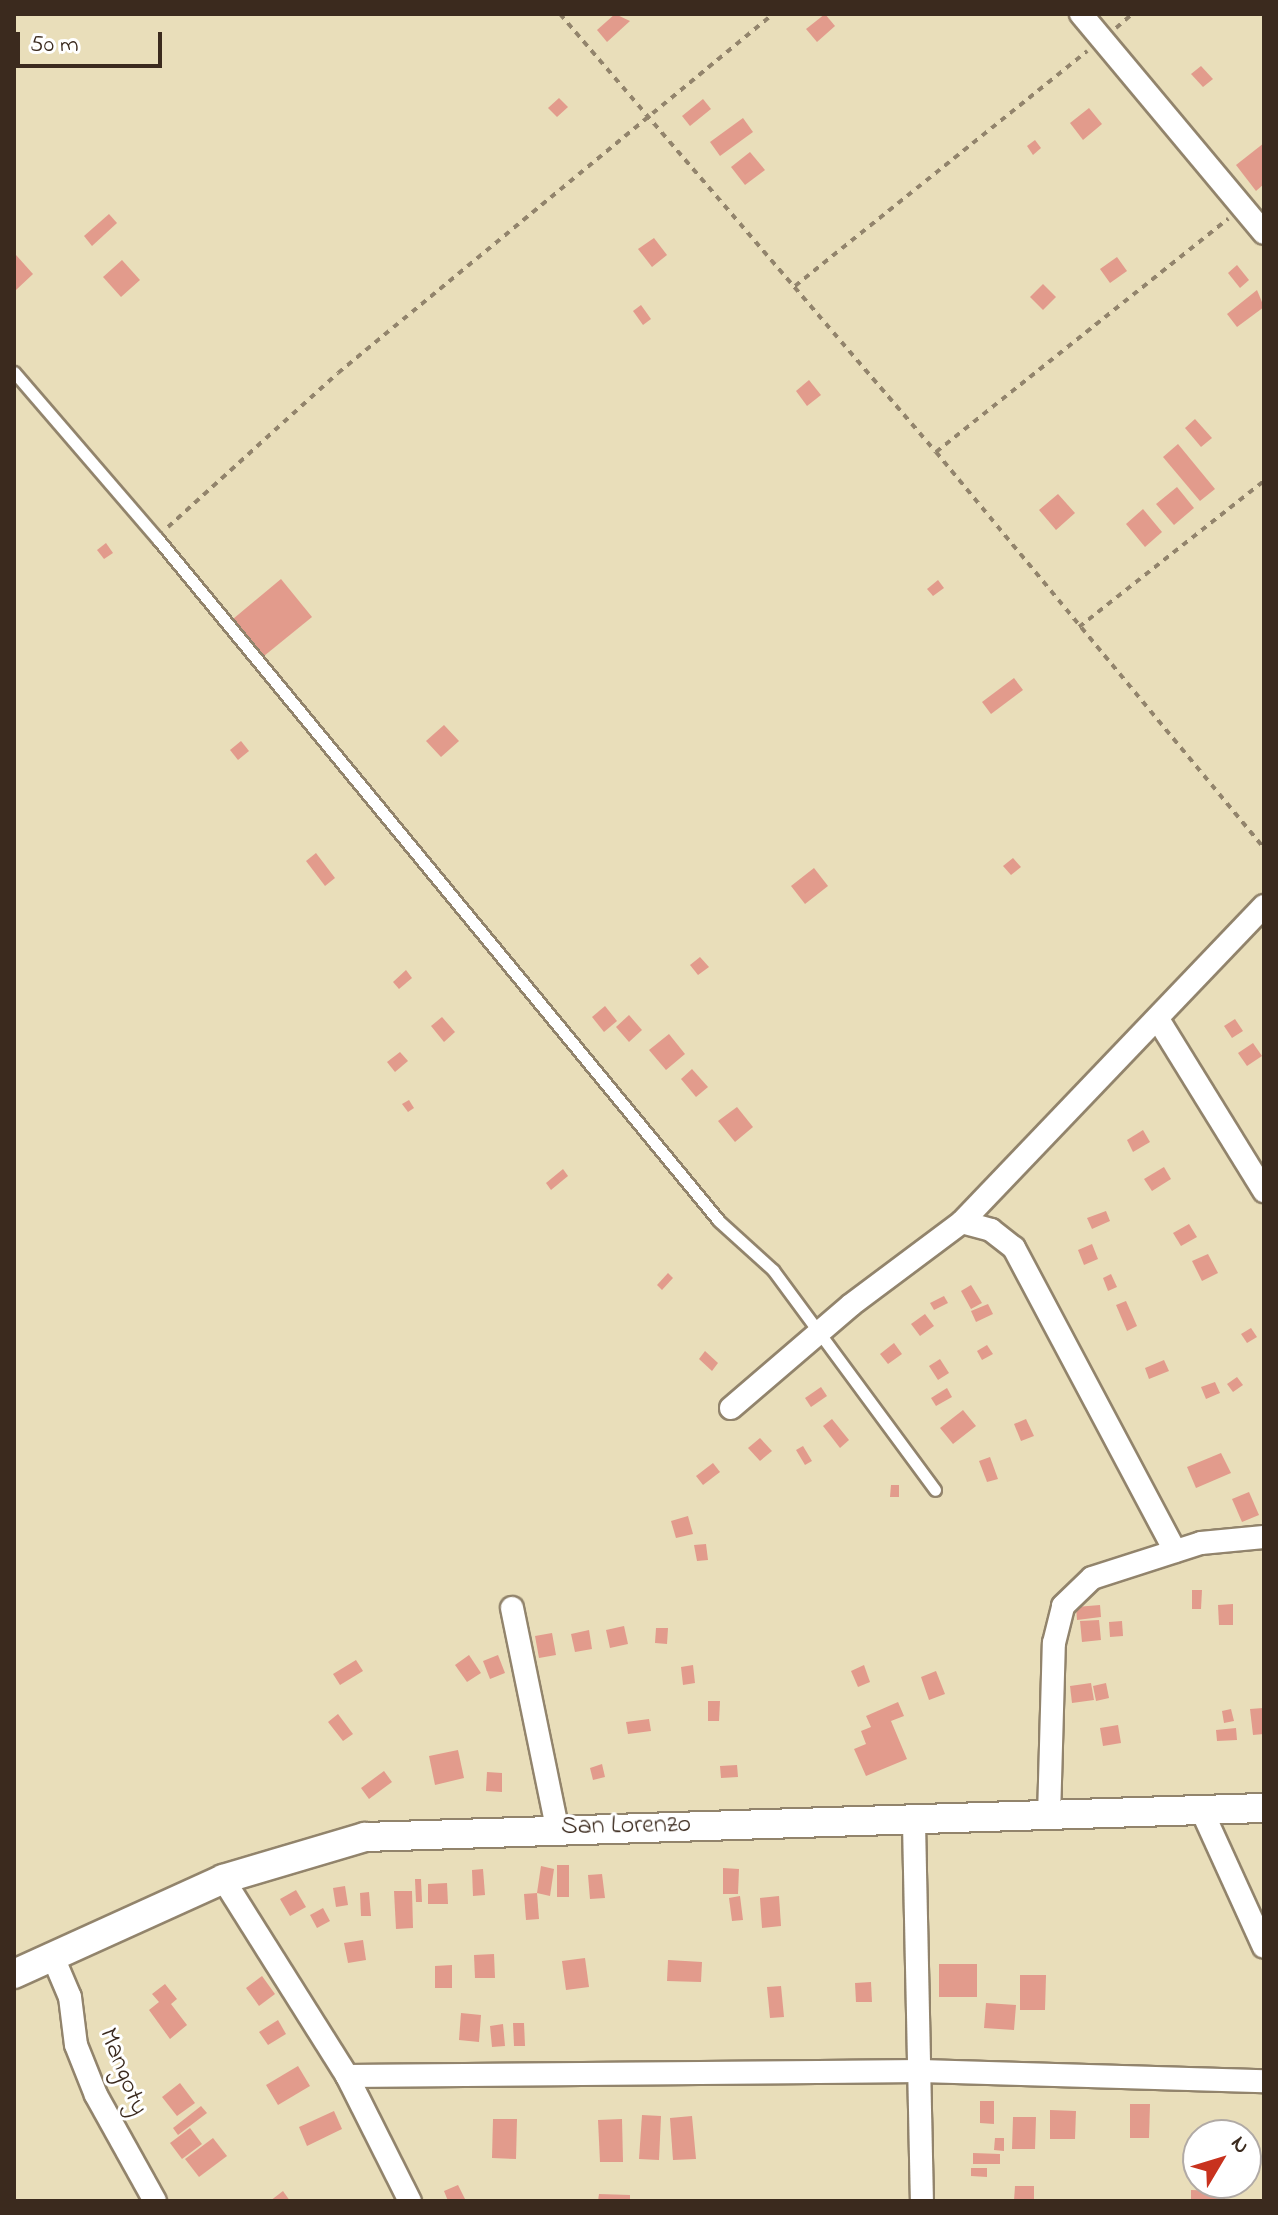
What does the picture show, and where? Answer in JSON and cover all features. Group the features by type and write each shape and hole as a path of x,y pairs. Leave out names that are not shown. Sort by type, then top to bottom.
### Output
{"street":[{"path":"1081,14 1264,233"},
{"path":"731,1408 962,1222 1159,1021 1264,906"},
{"path":"1159,1021 1264,1191"},
{"path":"962,1222 991,1230 1014,1248 1175,1551"},
{"path":"1049,1817 1054,1643 1063,1606 1092,1578 1201,1543 1264,1537"},
{"path":"512,1608 557,1828"},
{"name":"San Lorenzo","path":"14,1974 223,1879 365,1837 557,1828 914,1823 1264,1808"},
{"path":"1202,1811 1264,1945"},
{"path":"914,1823 922,2201"},
{"path":"223,1879 347,2076 410,2201"},
{"name":"Mangoty","path":"53,1957 70,1997 76,2045 96,2095 155,2201"},
{"path":"347,2076 921,2071 1264,2081"}],"lane":[{"path":"14,372 157,538 719,1221 773,1270 935,1490"}],"path":[{"path":"560,14 936,452 1264,848"},
{"path":"157,538 338,373 773,14"},
{"path":"794,287 1132,14"},
{"path":"936,452 1242,209"},
{"path":"1079,627 1264,481"}],"building":[{"path":"615,14 630,21 607,42 597,30"},
{"path":"825,14 835,26 817,42 806,29"},
{"path":"1201,66 1213,79 1203,87 1191,74"},
{"path":"559,98 568,107 557,117 548,108"},
{"path":"703,99 711,109 690,126 682,116"},
{"path":"1089,108 1102,124 1083,140 1070,123"},
{"path":"743,118 753,132 720,156 710,142"},
{"path":"1035,140 1041,148 1033,155 1027,146"},
{"path":"1264,143 1264,184 1256,191 1236,165"},
{"path":"750,152 765,170 745,185 731,167"},
{"path":"109,214 117,223 92,246 84,236"},
{"path":"654,238 667,255 652,267 638,249"},
{"path":"14,256 33,274 16,290"},
{"path":"1117,257 1127,271 1110,283 1100,269"},
{"path":"122,260 140,280 121,297 103,277"},
{"path":"1237,265 1249,280 1240,288 1228,273"},
{"path":"1043,284 1056,297 1043,310 1030,297"},
{"path":"1257,290 1264,307 1237,327 1227,314"},
{"path":"641,305 651,319 643,325 633,311"},
{"path":"809,380 821,395 807,406 796,391"},
{"path":"1195,419 1212,438 1201,447 1185,428"},
{"path":"1178,444 1215,489 1200,501 1163,457"},
{"path":"1177,487 1194,508 1174,525 1156,504"},
{"path":"1058,494 1075,513 1056,530 1039,510"},
{"path":"1143,509 1162,532 1145,547 1126,524"},
{"path":"106,543 113,553 104,559 97,550"},
{"path":"281,579 312,617 264,656 233,619"},
{"path":"938,580 944,588 933,596 927,589"},
{"path":"1014,678 1023,690 991,714 982,702"},
{"path":"444,725 459,741 441,757 426,741"},
{"path":"241,741 249,751 238,760 230,750"},
{"path":"316,853 335,878 325,886 306,861"},
{"path":"1013,858 1021,867 1011,875 1003,866"},
{"path":"814,868 828,886 805,904 791,886"},
{"path":"700,957 709,967 698,975 690,965"},
{"path":"406,970 412,978 399,989 393,982"},
{"path":"605,1006 617,1021 604,1032 592,1017"},
{"path":"629,1015 642,1030 629,1042 616,1027"},
{"path":"442,1017 455,1032 444,1042 431,1026"},
{"path":"1235,1019 1243,1031 1232,1038 1224,1026"},
{"path":"669,1034 685,1054 666,1070 649,1050"},
{"path":"1253,1043 1262,1056 1247,1066 1238,1053"},
{"path":"400,1052 408,1061 395,1072 387,1062"},
{"path":"692,1069 708,1087 696,1097 681,1079"},
{"path":"409,1100 414,1108 408,1112 402,1104"},
{"path":"737,1107 753,1127 735,1142 718,1121"},
{"path":"1143,1130 1150,1142 1133,1152 1127,1140"},
{"path":"1164,1167 1171,1179 1152,1191 1144,1179"},
{"path":"563,1169 568,1176 551,1190 546,1183"},
{"path":"1106,1211 1110,1221 1092,1229 1087,1218"},
{"path":"1189,1224 1197,1237 1181,1246 1173,1233"},
{"path":"1092,1244 1098,1259 1084,1265 1078,1250"},
{"path":"1208,1254 1218,1273 1202,1281 1192,1261"},
{"path":"668,1273 673,1278 662,1290 657,1285"},
{"path":"1111,1274 1117,1287 1108,1291 1103,1278"},
{"path":"971,1285 982,1303 971,1309 961,1291"},
{"path":"944,1296 948,1303 934,1310 930,1303"},
{"path":"1126,1301 1137,1326 1127,1331 1116,1305"},
{"path":"988,1304 993,1314 976,1322 971,1311"},
{"path":"925,1314 934,1326 920,1336 911,1324"},
{"path":"1251,1328 1257,1337 1247,1343 1241,1334"},
{"path":"894,1343 902,1354 888,1364 880,1354"},
{"path":"987,1345 993,1354 982,1360 977,1351"},
{"path":"705,1351 718,1363 712,1371 699,1359"},
{"path":"940,1359 949,1373 938,1380 929,1366"},
{"path":"1164,1360 1169,1371 1149,1379 1145,1368"},
{"path":"1237,1377 1243,1385 1233,1392 1227,1384"},
{"path":"1215,1382 1220,1393 1206,1399 1201,1387"},
{"path":"821,1387 827,1396 811,1407 805,1398"},
{"path":"947,1388 952,1397 936,1406 931,1398"},
{"path":"963,1410 976,1426 953,1444 940,1428"},
{"path":"832,1419 849,1440 840,1448 823,1426"},
{"path":"1026,1419 1034,1436 1021,1441 1014,1424"},
{"path":"760,1438 772,1451 760,1461 748,1448"},
{"path":"803,1446 812,1461 805,1465 796,1450"},
{"path":"1221,1453 1231,1473 1196,1488 1187,1467"},
{"path":"990,1457 998,1479 987,1482 979,1461"},
{"path":"713,1463 720,1472 703,1485 696,1476"},
{"path":"891,1485 899,1485 899,1497 890,1497"},
{"path":"1249,1492 1259,1515 1242,1522 1232,1499"},
{"path":"688,1516 693,1534 676,1538 671,1521"},
{"path":"706,1544 708,1560 697,1561 694,1545"},
{"path":"1192,1590 1202,1590 1201,1609 1192,1609"},
{"path":"1233,1604 1233,1625 1219,1625 1218,1605"},
{"path":"1100,1605 1101,1617 1077,1620 1076,1607"},
{"path":"1099,1620 1101,1640 1082,1642 1080,1621"},
{"path":"1122,1621 1123,1636 1110,1637 1109,1622"},
{"path":"624,1626 628,1644 610,1648 606,1630"},
{"path":"656,1628 668,1628 667,1644 655,1643"},
{"path":"589,1630 592,1649 575,1652 571,1634"},
{"path":"552,1633 556,1655 539,1658 535,1636"},
{"path":"469,1655 481,1673 467,1682 455,1665"},
{"path":"498,1655 505,1673 490,1679 483,1661"},
{"path":"356,1660 363,1671 340,1685 333,1674"},
{"path":"693,1665 695,1683 683,1685 681,1667"},
{"path":"864,1665 870,1682 858,1687 851,1671"},
{"path":"936,1671 945,1694 929,1700 921,1677"},
{"path":"1091,1683 1094,1700 1072,1703 1070,1686"},
{"path":"1106,1683 1109,1698 1096,1701 1093,1686"},
{"path":"708,1701 720,1701 719,1721 708,1721"},
{"path":"898,1702 904,1716 891,1721 907,1759 866,1776 854,1749 866,1744 861,1731 871,1727 866,1716"},
{"path":"1263,1708 1264,1734 1253,1735 1250,1709"},
{"path":"1231,1709 1234,1721 1224,1723 1222,1711"},
{"path":"338,1714 353,1734 343,1741 328,1722"},
{"path":"649,1719 651,1731 628,1734 626,1722"},
{"path":"1118,1725 1121,1743 1103,1746 1100,1728"},
{"path":"1236,1728 1237,1740 1217,1741 1216,1730"},
{"path":"458,1750 464,1778 435,1785 429,1756"},
{"path":"602,1764 605,1777 593,1780 590,1768"},
{"path":"737,1765 738,1777 721,1778 720,1766"},
{"path":"384,1771 392,1782 369,1799 361,1788"},
{"path":"487,1772 502,1773 502,1792 486,1791"},
{"path":"557,1865 569,1865 569,1897 557,1897"},
{"path":"541,1866 554,1869 550,1896 537,1893"},
{"path":"723,1868 739,1869 738,1894 723,1894"},
{"path":"483,1869 485,1895 473,1896 472,1870"},
{"path":"602,1874 605,1898 590,1899 588,1875"},
{"path":"415,1879 421,1879 422,1902 416,1902"},
{"path":"447,1883 448,1904 428,1904 428,1884"},
{"path":"345,1886 348,1905 336,1907 333,1888"},
{"path":"296,1890 306,1907 290,1916 280,1899"},
{"path":"394,1891 412,1891 413,1928 396,1929"},
{"path":"369,1892 371,1916 361,1916 360,1893"},
{"path":"537,1893 539,1919 526,1920 524,1894"},
{"path":"740,1896 743,1920 732,1921 729,1898"},
{"path":"779,1896 781,1926 762,1928 760,1898"},
{"path":"323,1908 330,1921 317,1928 310,1915"},
{"path":"363,1940 366,1960 348,1963 344,1943"},
{"path":"494,1954 495,1978 475,1978 474,1955"},
{"path":"585,1958 589,1987 566,1990 562,1961"},
{"path":"668,1960 702,1962 701,1982 667,1981"},
{"path":"939,1964 977,1964 977,1997 939,1997"},
{"path":"452,1965 452,1988 435,1988 435,1966"},
{"path":"1020,1975 1046,1975 1045,2010 1020,2010"},
{"path":"262,1976 275,1994 259,2006 246,1988"},
{"path":"871,1982 872,2002 856,2002 855,1983"},
{"path":"165,1984 177,1999 171,2004 187,2025 170,2039 149,2010 159,2002 152,1994"},
{"path":"781,1986 784,2017 770,2018 767,1987"},
{"path":"986,2003 1016,2005 1014,2030 984,2028"},
{"path":"461,2013 481,2015 479,2042 459,2040"},
{"path":"278,2020 286,2034 268,2045 259,2032"},
{"path":"513,2023 524,2023 525,2046 514,2046"},
{"path":"503,2024 505,2046 492,2047 490,2026"},
{"path":"298,2066 310,2086 278,2105 266,2085"},
{"path":"180,2083 195,2103 177,2116 162,2097"},
{"path":"980,2101 994,2101 994,2124 980,2123"},
{"path":"1130,2104 1150,2104 1149,2138 1130,2138"},
{"path":"201,2106 207,2113 178,2135 173,2128"},
{"path":"1050,2110 1076,2111 1075,2139 1050,2139"},
{"path":"334,2111 342,2129 307,2146 299,2127"},
{"path":"642,2115 661,2116 659,2160 639,2159"},
{"path":"692,2116 696,2159 673,2160 670,2118"},
{"path":"1013,2117 1036,2117 1035,2149 1012,2149"},
{"path":"493,2119 517,2119 516,2159 492,2158"},
{"path":"622,2119 623,2162 600,2162 598,2120"},
{"path":"190,2128 202,2144 182,2159 170,2143"},
{"path":"213,2138 227,2156 199,2177 185,2159"},
{"path":"995,2138 1004,2138 1004,2151 994,2150"},
{"path":"973,2153 1000,2154 1000,2164 973,2164"},
{"path":"971,2168 987,2168 987,2177 971,2176"},
{"path":"458,2185 466,2201 448,2201 444,2191"},
{"path":"1015,2186 1034,2186 1034,2201 1014,2201"},
{"path":"283,2191 290,2201 270,2201"},
{"path":"599,2194 630,2195 630,2201 598,2201"},
{"path":"1191,2199 1225,2199 1225,2201"}]}
